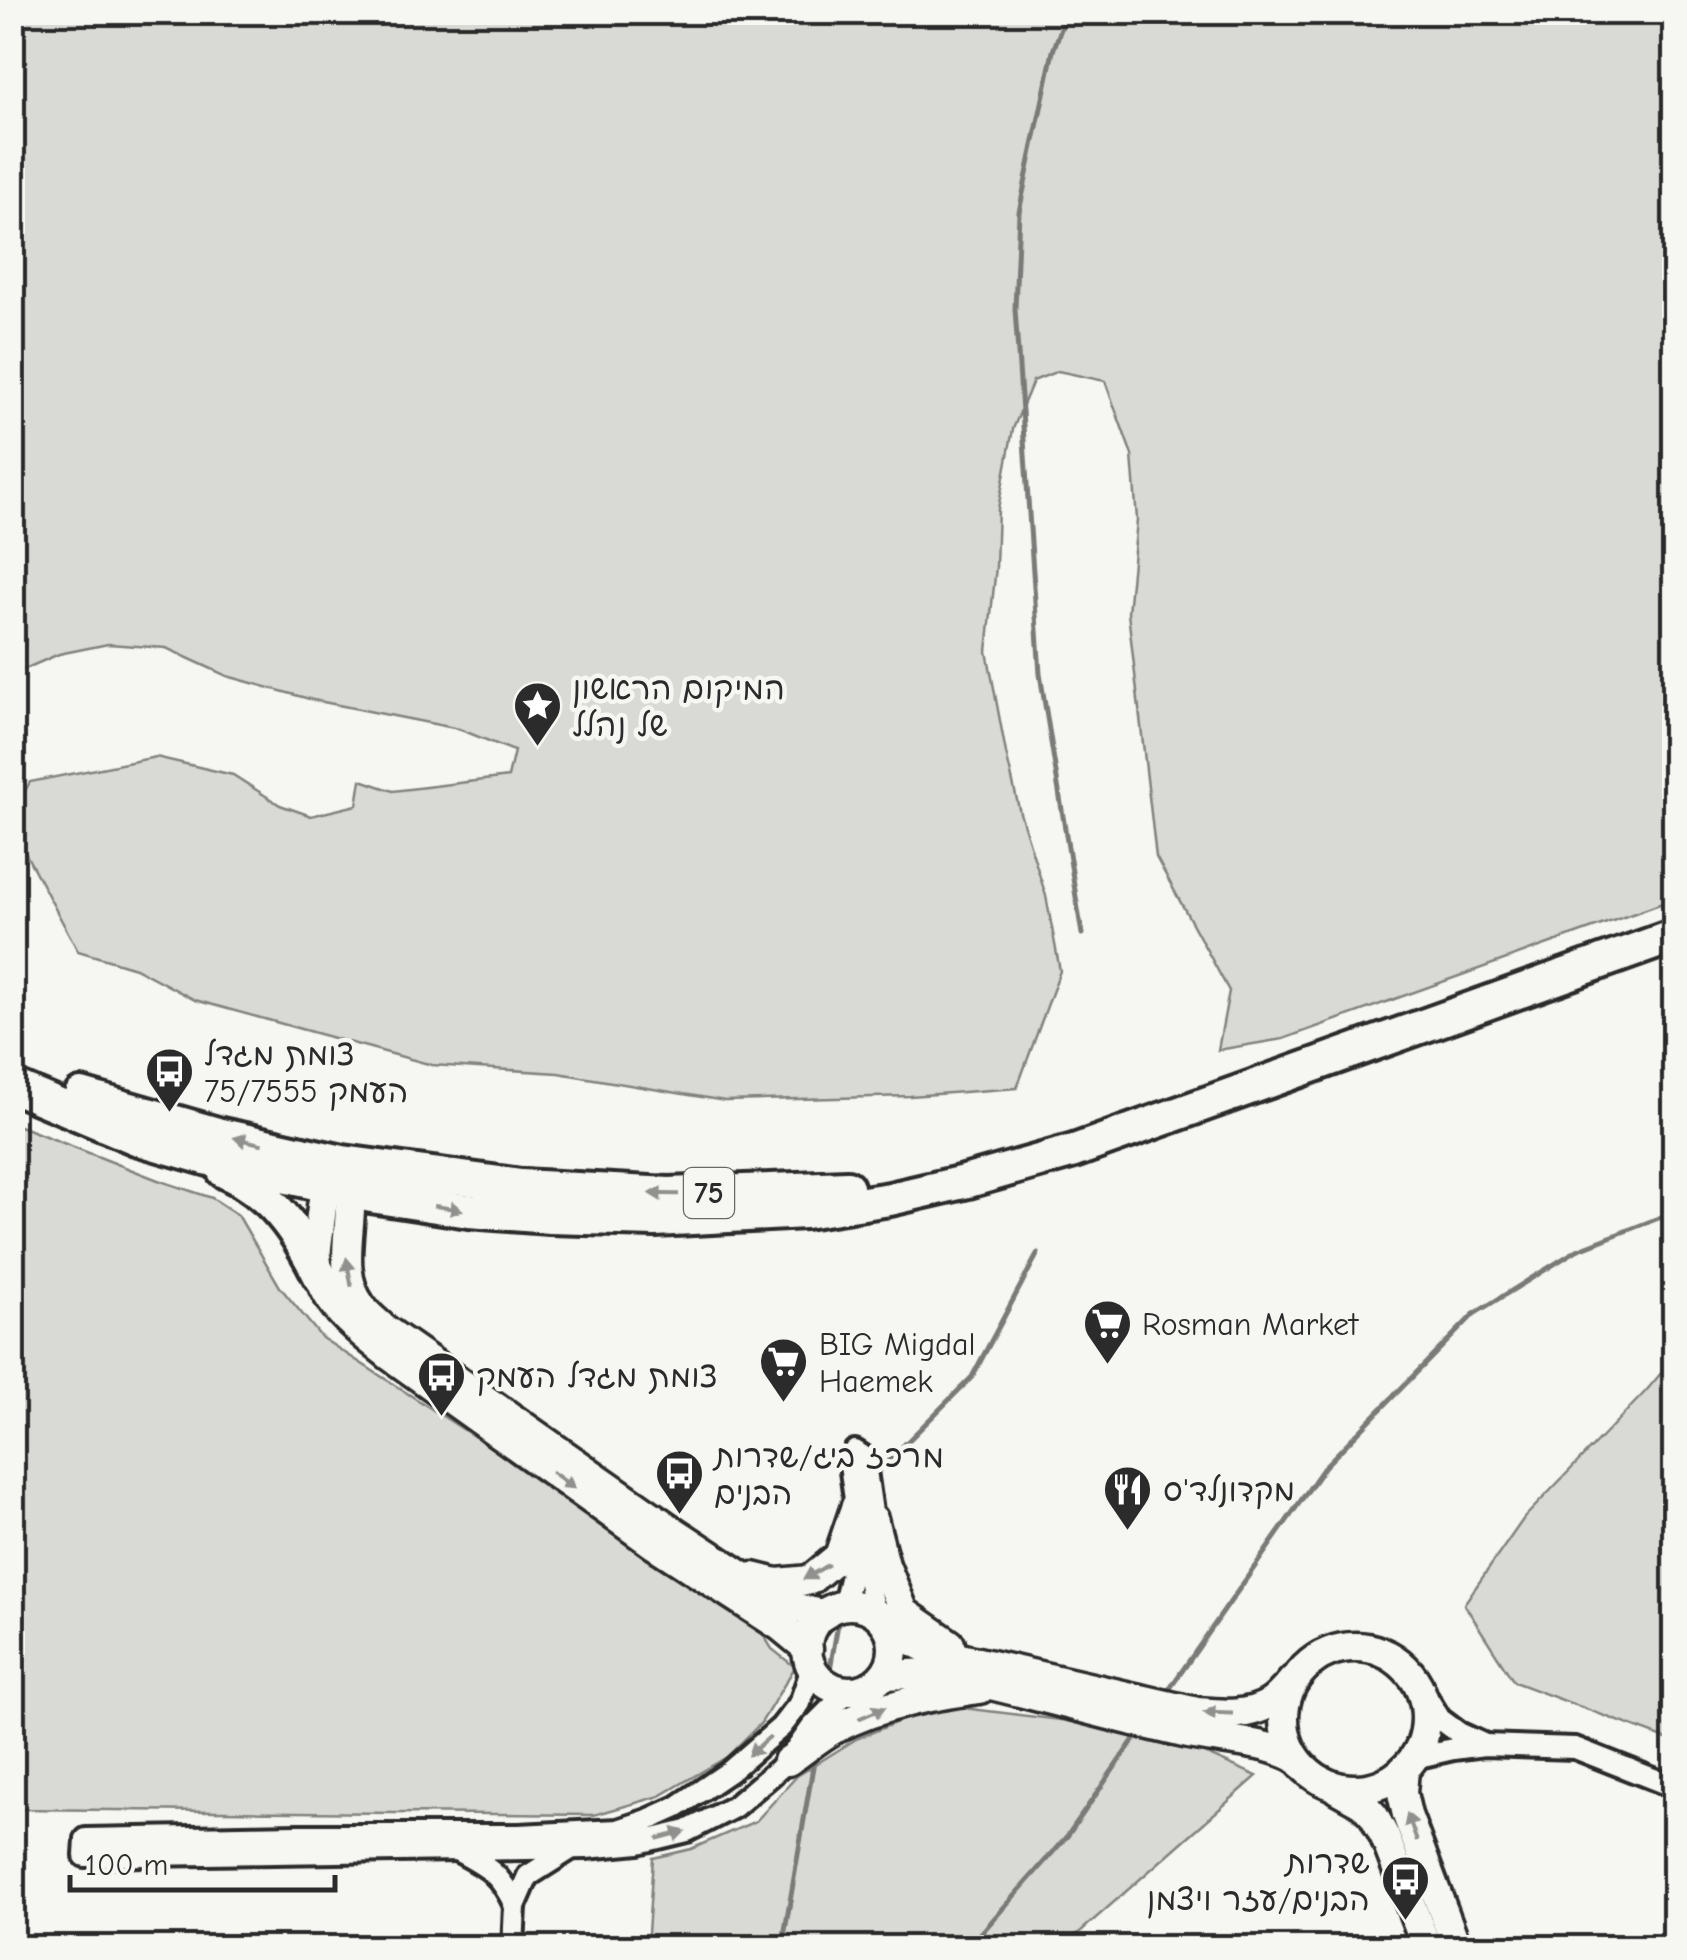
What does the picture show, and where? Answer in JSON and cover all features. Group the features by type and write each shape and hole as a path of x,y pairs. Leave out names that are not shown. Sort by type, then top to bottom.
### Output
{"highway":[{"name":"75","path":"12,1086 136,1138 178,1150 340,1180 670,1194 846,1187 943,1175 1074,1150 1674,936"},
{"name":"75","path":"12,1068 76,1094 340,1180"},
{"path":"178,1150 258,1191 301,1239 320,1276"}],"main road":[{"path":"340,1180 317,1262 320,1276 325,1291 341,1313 388,1355 655,1546 780,1626 830,1686 848,1691 871,1686 884,1675 893,1649 891,1635 880,1618"},
{"path":"340,1180 347,1270 353,1291 362,1308 384,1329 786,1605 830,1612 856,1606 934,1652 992,1675 1187,1734 1259,1744 1296,1758"},
{"path":"740,1573 777,1583 810,1580 839,1556 864,1512"},
{"path":"864,1512 904,1612 992,1675"},
{"path":"810,1658 813,1628 830,1612"},
{"path":"1428,1948 1374,1816 1362,1804 1310,1773 1287,1741 1284,1708 1288,1692 1306,1665 1339,1648 1380,1651 1400,1662 1415,1678 1424,1699 1424,1737 1409,1764 1402,1793 1457,1948"},
{"path":"884,1675 992,1675 1197,1712 1231,1714 1269,1704 1301,1672"},
{"path":"788,1761 833,1730 884,1707 992,1675"},
{"path":"1327,1783 1368,1788 1388,1781 1409,1764"}],"street":[{"path":"830,1612 846,1596 864,1512"},
{"path":"864,1512 868,1578 880,1618"},
{"path":"810,1658 800,1703 781,1727 730,1771 677,1807 618,1830 298,1834 85,1848 456,1850 638,1843 687,1831 734,1807 788,1761 812,1727 848,1691"},
{"path":"1415,1678 1440,1719 1484,1745"},
{"path":"1409,1764 1452,1749 1484,1745 1575,1748 1674,1787"},
{"path":"513,1948 515,1906 528,1876 573,1848"},
{"path":"456,1850 486,1867 506,1885 515,1906"}],"shaded area":[{"path":"13,12 1674,13 1674,899 1283,1039 1218,1050 1229,991 1156,857 1128,613 1137,520 1132,455 1105,381 1058,371 1033,381 1013,429 998,509 987,651 1006,753 1046,896 1060,971 1017,1088 910,1096 725,1101 558,1073 432,1065 195,1000 135,968 78,951 21,845 14,810 30,782 156,757 233,775 280,805 311,816 357,805 361,780 393,791 508,777 514,751 459,729 313,700 227,676 166,648 108,644 59,654 13,674"},
{"path":"12,1123 212,1198 238,1215 280,1287 322,1338 721,1596 795,1667 761,1723 727,1757 660,1796 594,1815 13,1809"},
{"path":"1674,1358 1674,1742 1514,1682 1464,1604 1524,1518"},
{"path":"938,1705 1102,1725 1207,1754 1257,1776 1063,1947 647,1948 653,1858 691,1849 756,1821 797,1776 856,1739"}],"waterway":[{"path":"1067,12 1053,51 1019,212 1015,309 1040,674 1082,934"},
{"path":"1166,1694 1325,1466 1474,1314 1577,1250 1674,1212"},
{"path":"872,1477 972,1377 1038,1253"},
{"path":"824,1704 840,1612"},
{"path":"968,1948 1068,1835 1139,1732"},
{"path":"782,1948 815,1755"}],"place":[{"name":"המיקום הראשון של נהלל","path":"537,748"},
{"name":"צומת מגדל העמק 75/7555","path":"169,1114"},
{"name":"Rosman Market","path":"1107,1366"},
{"name":"BIG Migdal Haemek","path":"784,1404"},
{"name":"צומת מגדל העמק","path":"441,1418"},
{"name":"מרכז ביג/שדרות הבנים","path":"679,1516"},
{"name":"מקדונלד'ס","path":"1128,1532"},
{"name":"שדרות הבנים/עזר ויצמן","path":"1405,1922"}]}
